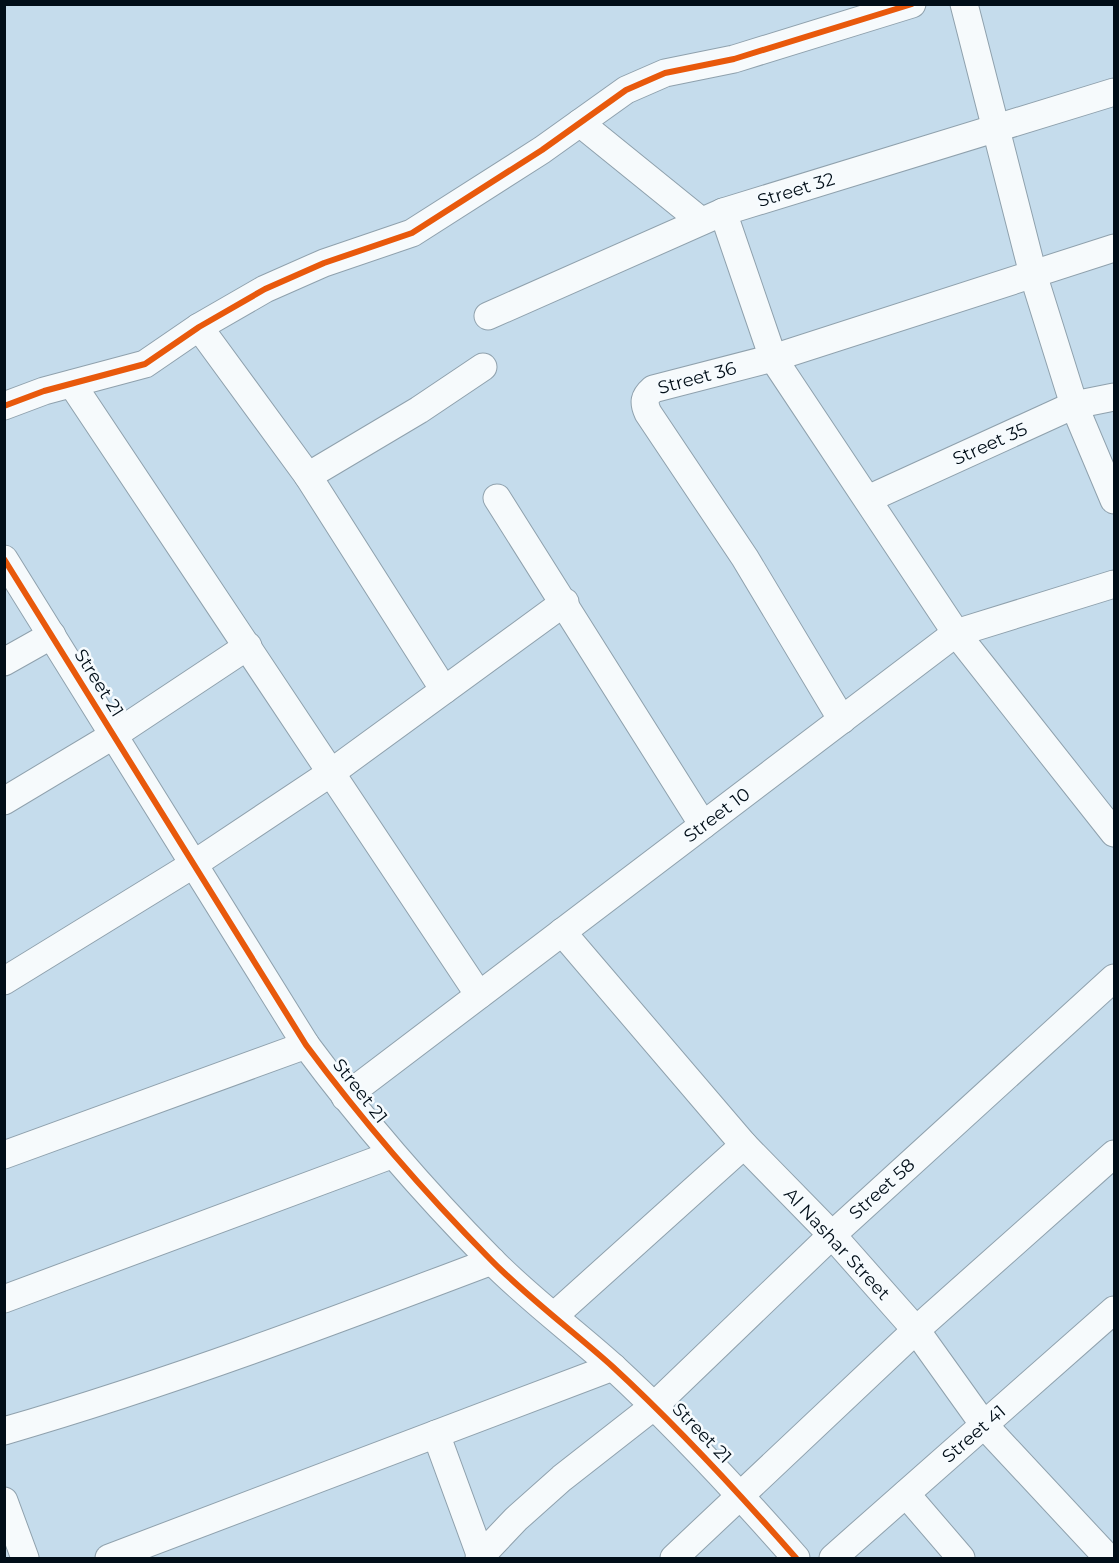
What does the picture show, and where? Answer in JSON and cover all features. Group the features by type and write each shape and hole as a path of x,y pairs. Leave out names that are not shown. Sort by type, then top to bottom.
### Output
{"street":[{"path":"4,406 145,364 199,327 265,289 324,263 384,244 422,227 626,90 665,73 734,59 912,4"},
{"path":"964,4 1033,274 1074,405 1114,500"},
{"name":"Street 32","path":"488,316 712,217 1114,92"},
{"path":"580,123 712,217 773,358 956,633 1114,833"},
{"name":"Street 36","path":"842,720 745,558 644,405 646,395 653,389 773,358 1114,248"},
{"path":"199,327 308,476 444,690"},
{"path":"308,476 419,410 483,367"},
{"path":"72,384 479,995"},
{"name":"Street 35","path":"868,498 1074,405 1114,397"},
{"path":"497,498 565,602 703,825"},
{"name":"Street 21","path":"4,559 306,1045 345,1097 391,1155 492,1261 654,1406 740,1495 796,1558"},
{"name":"Street 10","path":"345,1097 956,633 1114,584"},
{"path":"4,981 194,864 332,772 565,602"},
{"path":"4,662 52,635"},
{"path":"4,801 114,735 248,646"},
{"name":"Al Nashar Street","path":"562,932 744,1145 832,1235 916,1330 984,1425 1108,1558"},
{"name":"Street 58","path":"480,1558 516,1519 562,1478 654,1406 832,1235 1114,978"},
{"path":"4,1155 306,1045"},
{"path":"555,1316 744,1145"},
{"path":"674,1558 916,1330 1114,1154"},
{"path":"4,1299 391,1155"},
{"path":"4,1431 99,1404 234,1359 492,1261"},
{"name":"Street 41","path":"833,1558 1114,1310"},
{"path":"109,1558 613,1367"},
{"path":"436,1434 480,1558"},
{"path":"906,1494 961,1558"},
{"path":"4,1501 25,1558"}],"cycle path":[{"path":"4,406 44,391 145,364 199,327 265,289 324,263 412,233 542,150 626,90 665,73 734,59 912,4"},
{"path":"4,559 306,1045 350,1102 417,1182 490,1259 613,1367 661,1413 730,1484 796,1558"}]}
